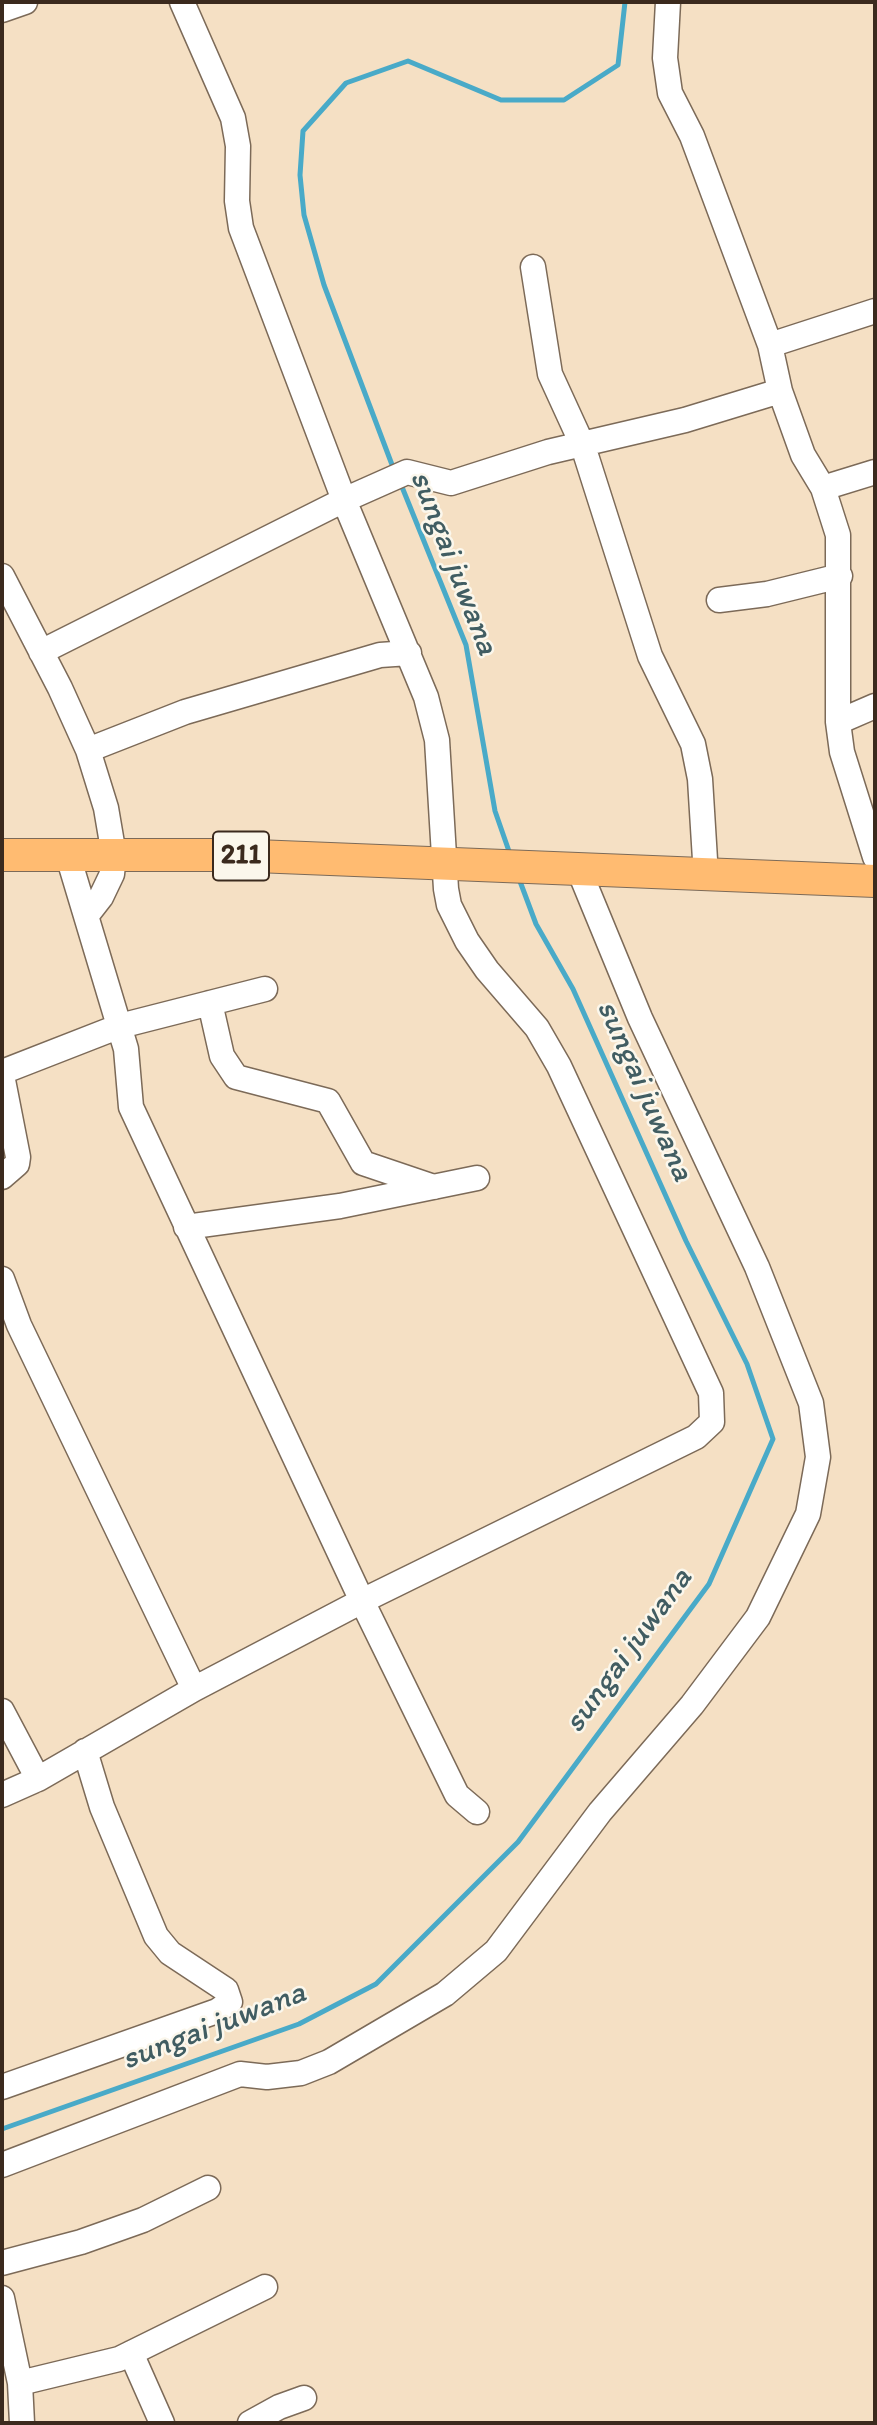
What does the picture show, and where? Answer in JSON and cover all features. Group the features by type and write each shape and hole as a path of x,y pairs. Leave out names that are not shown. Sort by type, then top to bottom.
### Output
{"main road":[{"name":"211","path":"2,855 231,855 579,870"},
{"path":"579,870 875,881"}],"street":[{"path":"2,10 25,2"},
{"path":"2,1795 38,1779 194,1689 362,1601 696,1437 712,1422 714,1411 702,1368 559,1066 537,1028 487,970 456,920 446,889 437,740 426,697 355,495 241,228 237,201 238,146 233,118 182,2"},
{"path":"668,2 665,67 670,93 692,136 770,345 780,391 803,455 823,488 838,535 838,722 842,752 875,857"},
{"path":"533,267 550,374 583,446 650,656 693,744 700,779 706,876"},
{"path":"770,345 875,311"},
{"path":"41,652 355,495 407,472 451,483 548,452 583,446 780,391"},
{"path":"823,488 875,472"},
{"path":"2,576 88,750 106,808 114,855 108,884 87,915"},
{"path":"719,600 767,594 840,576"},
{"path":"88,750 185,712 380,655 409,653"},
{"path":"838,722 875,706"},
{"path":"68,856 120,1026 127,1057 131,1107 362,1601 457,1795 477,1812"},
{"path":"2,2165 240,2074 267,2077 301,2073 329,2062 445,1994 496,1951 600,1812 692,1705 758,1617 808,1514 818,1457 811,1403 757,1267 640,1018 579,870"},
{"path":"2,1177 17,1164 18,1157 2,1074 120,1026 265,989"},
{"path":"210,1003 222,1056 236,1077 328,1101 363,1163 434,1187"},
{"path":"186,1227 340,1206 477,1178"},
{"path":"2,1279 19,1325 194,1689"},
{"path":"2,1711 38,1779"},
{"path":"2,2087 218,2011 230,2002 226,1990 170,1953 156,1936 102,1807 85,1751"},
{"path":"2,2263 143,2220 208,2188"},
{"path":"20,2383 119,2359 265,2287"},
{"path":"2,2298 20,2383 20,2422"},
{"path":"131,2353 162,2423"},
{"path":"250,2423 287,2403 304,2398"}],"waterway":[{"name":"sungai juwana","path":"394,470 324,285 304,215 300,175 303,131 346,83 408,61 501,100 564,100 618,65 625,2"},
{"name":"sungai juwana","path":"400,482 466,645 495,811 511,857"},
{"name":"sungai juwana","path":"2,2129 299,2024 376,1984 518,1842 709,1584 773,1439 747,1364 686,1241 573,989 536,924 518,876"}]}
